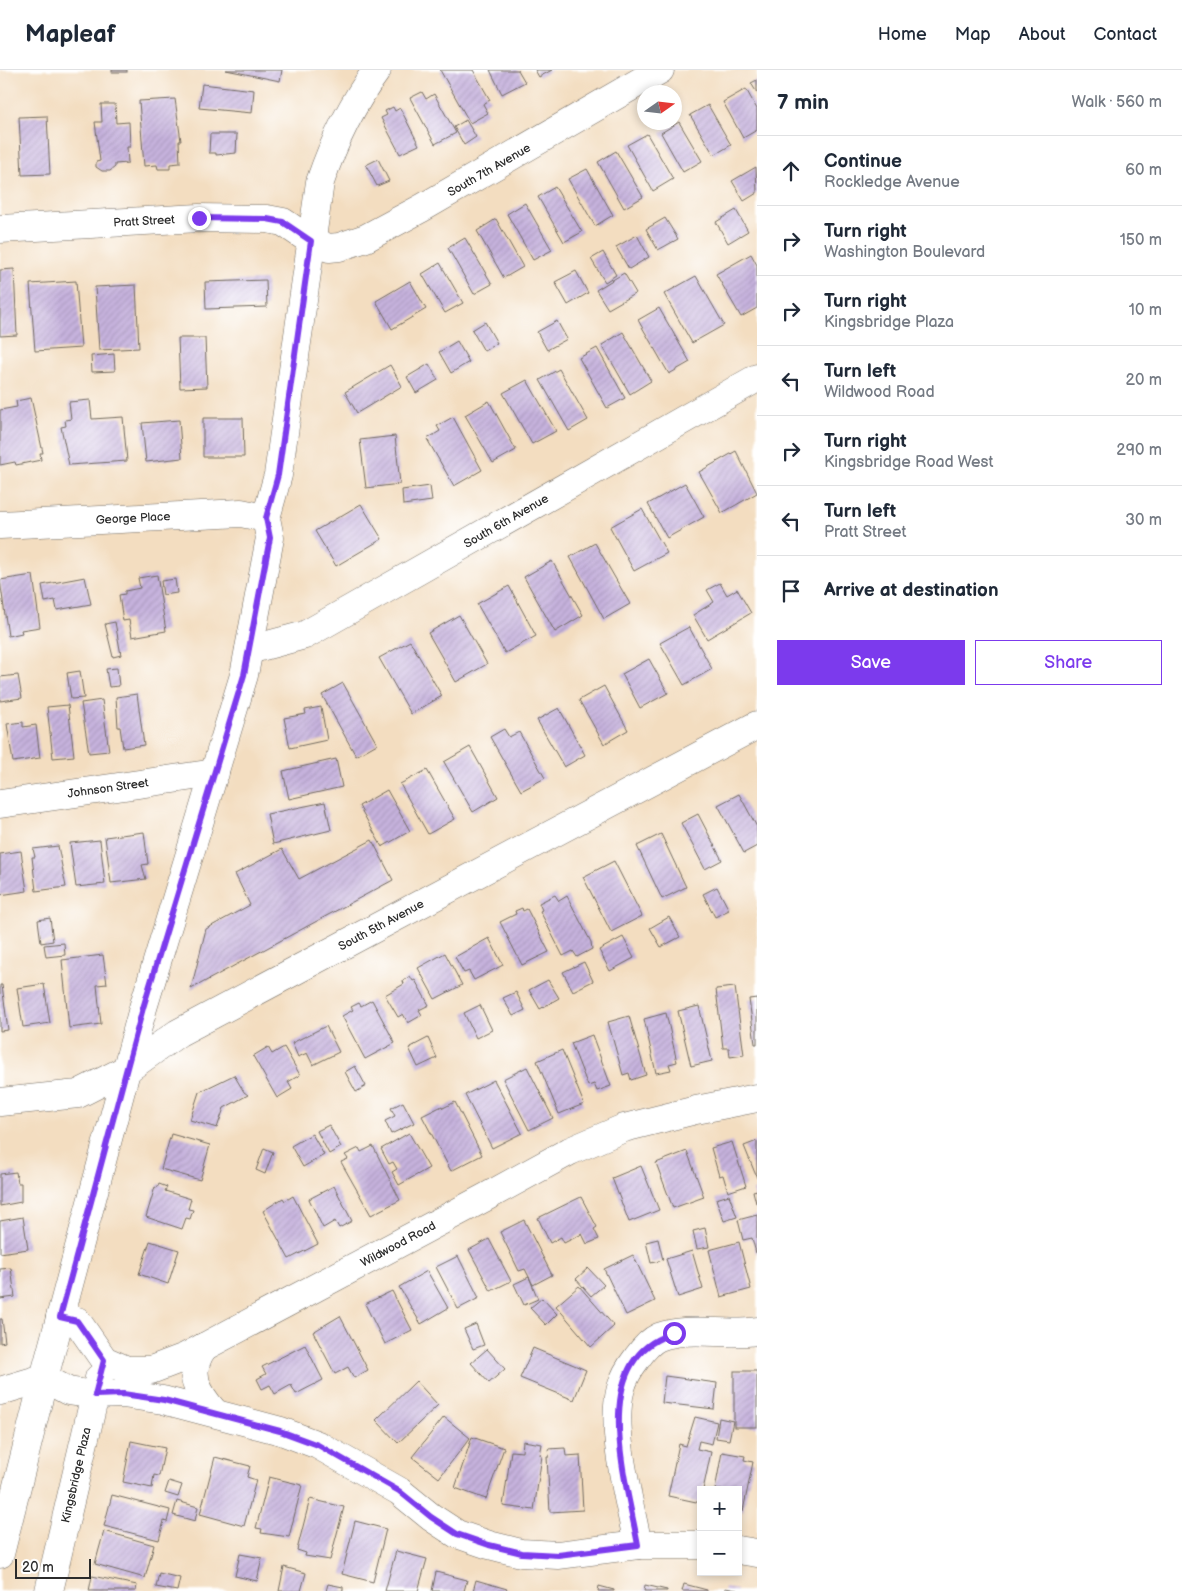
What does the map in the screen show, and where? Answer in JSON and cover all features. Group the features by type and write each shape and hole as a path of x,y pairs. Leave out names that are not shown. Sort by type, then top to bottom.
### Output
{"street":[{"name":"South 7th Avenue","path":"311,241 329,248 339,247 366,238 422,208 660,70"},
{"path":"0,1554 44,1378 112,1124 129,1068 143,1008 215,773 249,650 270,538 266,518 278,475 320,182 331,149 368,75"},
{"name":"Pratt Street","path":"0,229 199,218 267,219 283,222 311,241"},
{"name":"South 6th Avenue","path":"249,650 304,635 757,378"},
{"name":"George Place","path":"0,525 241,513 266,518"},
{"name":"South 5th Avenue","path":"0,1102 78,1094 129,1068 178,1033 757,726"},
{"name":"Johnson Street","path":"0,804 215,773"},
{"name":"Wildwood Road","path":"104,1360 128,1370 151,1370 204,1347 486,1198 570,1151 624,1128 696,1110 757,1098"},
{"path":"60,1317 77,1321 104,1360"},
{"path":"638,1545 620,1444 618,1416 621,1389 629,1369 642,1351 656,1338 674,1333 757,1331"},
{"path":"204,1347 194,1362 195,1384 201,1398 215,1413"},
{"name":"Kingsbridge Plaza","path":"49,1591 104,1360"},
{"path":"0,1391 44,1378 68,1391 95,1395 131,1395 164,1400 280,1431 318,1445 399,1491 431,1517 457,1534 489,1545 522,1553 558,1555 638,1545 697,1545"},
{"path":"742,1551 757,1553"}],"building":[{"path":"112,70 127,70 127,72 112,72"},
{"path":"226,70 282,70 280,81"},
{"path":"440,70 473,70 490,100 483,104 488,113 470,123"},
{"path":"490,70 518,70 525,82 502,94"},
{"path":"535,70 552,70 539,77"},
{"path":"757,80 757,93 751,83"},
{"path":"202,84 254,90 252,113 199,108"},
{"path":"746,89 757,109 757,130 743,138 723,102"},
{"path":"422,92 426,99 434,94 456,133 435,144 410,98"},
{"path":"175,99 181,141 179,141 180,163 170,164 170,169 158,169 157,165 144,166 139,101"},
{"path":"101,104 115,104 116,123 129,122 130,147 127,147 128,163 115,164 115,167 110,171 102,171 96,167 96,162 100,161 95,122 102,122"},
{"path":"708,105 731,145 714,155 690,115"},
{"path":"393,107 395,111 400,108 419,145 400,154 381,118 387,115 385,111"},
{"path":"47,116 50,174 22,175 19,117"},
{"path":"466,120 476,137 464,145 454,127"},
{"path":"682,127 702,161 683,172 661,133 666,130 682,130"},
{"path":"210,134 237,134 236,153 216,155 216,153 209,153"},
{"path":"647,134 673,179 653,191 627,145"},
{"path":"616,151 643,197 624,208 598,162"},
{"path":"378,159 389,181 377,186 366,165"},
{"path":"756,167 757,193 744,201 732,181"},
{"path":"587,169 613,215 595,226 568,179"},
{"path":"555,187 582,232 564,242 538,197"},
{"path":"525,203 552,250 533,260 507,214"},
{"path":"736,210 748,231 728,243 716,222"},
{"path":"665,218 678,239 658,250 646,229"},
{"path":"496,219 523,267 504,278 477,231"},
{"path":"637,235 649,257 629,269 616,247"},
{"path":"465,238 492,284 474,294 448,248"},
{"path":"603,252 616,275 605,282 591,259"},
{"path":"751,254 757,265 757,308 741,317 716,274"},
{"path":"440,263 463,303 445,313 422,274"},
{"path":"14,269 17,335 0,336 0,270"},
{"path":"576,271 588,293 568,305 555,282"},
{"path":"624,273 636,293 608,309 596,290"},
{"path":"696,276 724,325 692,343 664,294"},
{"path":"266,280 267,307 206,309 205,282"},
{"path":"76,281 81,348 35,351 30,284"},
{"path":"410,281 426,309 392,329 376,301"},
{"path":"136,285 139,348 99,350 95,287"},
{"path":"659,308 690,362 669,374 638,320"},
{"path":"557,321 567,339 547,350 537,332"},
{"path":"485,322 497,343 484,351 472,330"},
{"path":"623,332 651,381 630,394 602,345"},
{"path":"178,338 205,338 207,387 180,388"},
{"path":"457,341 469,362 451,373 439,352"},
{"path":"597,348 625,398 607,408 579,358"},
{"path":"114,354 115,371 92,372 91,356"},
{"path":"429,364 438,380 416,393 407,377"},
{"path":"390,365 402,386 357,413 345,392"},
{"path":"559,369 588,420 569,431 540,380"},
{"path":"527,380 556,431 532,444 503,393"},
{"path":"31,398 43,453 40,453 41,460 16,465 15,462 0,465 0,410 17,407 16,401"},
{"path":"90,400 92,419 123,417 127,461 69,465 61,427 66,426 65,420 71,419 69,402"},
{"path":"489,401 516,450 493,463 465,415"},
{"path":"453,417 482,470 454,486 427,439 440,431 437,426"},
{"path":"203,418 243,418 244,457 203,457"},
{"path":"179,420 182,458 146,462 142,423"},
{"path":"395,436 400,484 366,488 360,440"},
{"path":"736,451 757,493 722,513 699,472"},
{"path":"685,483 704,517 667,538 648,504"},
{"path":"430,486 432,501 403,505 402,490"},
{"path":"361,504 382,539 336,566 315,531"},
{"path":"642,509 667,553 634,571 610,527"},
{"path":"595,543 630,604 604,619 570,557"},
{"path":"552,561 583,615 555,632 524,577"},
{"path":"33,575 40,627 21,630 22,633 8,636 0,580"},
{"path":"157,575 166,631 132,637 129,620 123,621 119,595 125,594 125,591 140,588 138,578"},
{"path":"85,577 91,604 57,610 55,600 45,602 42,585"},
{"path":"175,579 177,593 163,595 161,581"},
{"path":"720,583 727,595 737,589 751,613 707,639 693,615 714,602 707,590"},
{"path":"509,586 536,636 505,653 477,604"},
{"path":"459,615 487,664 456,682 428,633"},
{"path":"115,622 121,655 113,657 105,624"},
{"path":"689,627 712,669 684,685 660,643"},
{"path":"410,641 442,696 411,714 379,658"},
{"path":"649,659 668,693 640,708 622,674"},
{"path":"117,668 119,686 109,687 106,669"},
{"path":"80,671 84,698 71,699 67,673"},
{"path":"18,675 22,698 0,701 0,677"},
{"path":"343,683 377,744 356,756 322,695"},
{"path":"604,686 628,730 604,744 579,700"},
{"path":"137,694 144,745 123,748 120,727 118,727 116,697"},
{"path":"102,700 109,751 89,753 81,703"},
{"path":"68,705 74,756 53,758 47,707"},
{"path":"321,707 327,740 290,748 284,718 306,714 305,710"},
{"path":"559,708 585,755 564,767 537,720"},
{"path":"23,722 23,727 36,725 40,758 13,762 7,724"},
{"path":"504,729 509,737 519,732 545,778 521,791 490,737"},
{"path":"470,747 498,797 473,812 444,762"},
{"path":"336,759 342,787 289,799 283,771"},
{"path":"427,770 455,819 428,834 400,784"},
{"path":"387,790 410,831 382,847 359,806"},
{"path":"739,794 757,827 757,846 744,853 718,805"},
{"path":"325,802 331,830 273,844 267,814"},
{"path":"698,814 722,860 705,869 681,823"},
{"path":"144,832 148,864 142,865 146,879 111,883 105,837"},
{"path":"661,834 686,887 662,899 637,846"},
{"path":"100,840 105,884 76,887 70,843"},
{"path":"372,840 393,880 191,989 206,929 250,905 235,874 282,849 299,879"},
{"path":"58,846 66,887 36,891 32,857 35,857 33,849"},
{"path":"21,851 27,891 0,895 0,854"},
{"path":"614,861 642,916 611,932 583,877"},
{"path":"717,887 729,910 715,917 703,894"},
{"path":"555,895 559,901 567,896 591,942 592,949 577,957 573,951 563,956 540,911 542,910 539,903"},
{"path":"522,908 523,911 527,909 549,952 522,965 500,922 516,914 515,911"},
{"path":"669,917 680,937 661,947 650,928"},
{"path":"50,918 53,941 41,943 38,920"},
{"path":"623,937 634,958 610,971 599,950"},
{"path":"489,938 503,965 474,980 469,971 464,973 455,957"},
{"path":"64,943 65,955 46,957 44,945"},
{"path":"445,953 462,985 435,999 418,968"},
{"path":"103,955 107,984 97,985 101,1024 69,1028 62,960"},
{"path":"584,962 593,981 573,991 563,972"},
{"path":"410,976 413,981 415,980 429,1005 419,1010 422,1015 408,1023 403,1014 398,1017 385,995 404,984 403,981"},
{"path":"548,980 559,998 540,1009 529,990"},
{"path":"44,984 50,1023 23,1027 17,988"},
{"path":"0,985 2,985 8,1030 0,1031"},
{"path":"735,987 744,1055 730,1057 729,1048 723,1048 716,989"},
{"path":"516,992 525,1010 513,1016 503,998"},
{"path":"757,998 757,1044 755,1044 749,999"},
{"path":"372,1000 395,1043 365,1059 342,1016 353,1010 351,1007 359,1003 361,1006"},
{"path":"480,1005 492,1030 476,1038 464,1013"},
{"path":"699,1006 712,1061 691,1066 678,1011"},
{"path":"666,1013 677,1062 669,1064 671,1070 656,1073 644,1019"},
{"path":"629,1016 646,1075 631,1080 629,1073 623,1075 608,1022"},
{"path":"326,1026 339,1052 313,1065 307,1053 298,1057 292,1043"},
{"path":"592,1035 611,1086 597,1091 594,1084 588,1086 571,1043"},
{"path":"428,1038 437,1058 418,1067 409,1048"},
{"path":"268,1047 272,1054 284,1047 300,1075 288,1082 292,1089 277,1098 253,1056"},
{"path":"562,1050 584,1104 559,1114 537,1061"},
{"path":"355,1066 366,1086 356,1092 345,1072"},
{"path":"527,1067 553,1118 529,1130 503,1079"},
{"path":"234,1075 244,1092 248,1095 224,1108 217,1128 190,1120 199,1092"},
{"path":"494,1080 522,1133 492,1148 465,1095"},
{"path":"403,1102 414,1123 391,1134 385,1121 395,1116 391,1108"},
{"path":"455,1102 482,1155 451,1171 422,1116"},
{"path":"329,1125 341,1147 329,1154 317,1131"},
{"path":"409,1133 429,1168 399,1185 392,1172 397,1169 393,1162 389,1164 381,1149"},
{"path":"171,1134 210,1145 200,1180 161,1169"},
{"path":"312,1134 324,1155 303,1167 291,1146"},
{"path":"757,1141 757,1178 744,1146"},
{"path":"732,1142 746,1186 728,1192 723,1175 719,1176 711,1148"},
{"path":"373,1146 400,1200 371,1215 341,1162 348,1159 345,1155 359,1148 361,1152"},
{"path":"264,1148 273,1152 265,1174 256,1170"},
{"path":"687,1151 704,1197 673,1208 656,1163"},
{"path":"641,1166 659,1210 629,1222 612,1178"},
{"path":"16,1172 18,1183 21,1183 21,1202 0,1206 0,1174"},
{"path":"159,1184 167,1187 165,1191 191,1199 188,1209 193,1210 190,1219 186,1218 182,1229 146,1217 155,1187 157,1188"},
{"path":"334,1186 352,1221 339,1228 335,1221 323,1228 309,1199"},
{"path":"757,1190 757,1203 756,1203 753,1191"},
{"path":"729,1195 737,1217 724,1221 716,1199"},
{"path":"293,1196 318,1244 289,1259 263,1211 283,1198 285,1201"},
{"path":"581,1197 597,1227 594,1229 599,1239 587,1244 582,1234 564,1243 561,1237 550,1243 538,1218"},
{"path":"757,1215 756,1253 752,1238 743,1240 738,1220"},
{"path":"23,1217 28,1249 0,1253 0,1221"},
{"path":"524,1220 552,1275 533,1285 525,1269 519,1271 500,1232"},
{"path":"705,1228 709,1247 697,1249 693,1231"},
{"path":"489,1239 511,1281 491,1291 469,1250"},
{"path":"658,1239 663,1260 651,1263 646,1242"},
{"path":"150,1241 179,1250 168,1284 139,1274"},
{"path":"739,1242 751,1289 721,1297 709,1250"},
{"path":"692,1251 703,1289 678,1297 666,1259"},
{"path":"633,1255 655,1301 626,1315 604,1269"},
{"path":"458,1256 479,1298 458,1309 436,1267"},
{"path":"11,1268 15,1297 0,1299 0,1269"},
{"path":"588,1268 604,1285 591,1296 576,1279"},
{"path":"427,1271 448,1308 421,1324 399,1287"},
{"path":"529,1277 538,1299 524,1305 514,1284"},
{"path":"579,1286 614,1326 591,1347 556,1306"},
{"path":"392,1291 412,1330 385,1344 365,1304"},
{"path":"542,1298 557,1314 546,1325 530,1308"},
{"path":"340,1316 368,1370 354,1378 348,1367 335,1374 313,1332"},
{"path":"0,1319 2,1319 5,1342 0,1343"},
{"path":"476,1324 484,1345 473,1349 464,1329"},
{"path":"305,1345 323,1380 296,1394 291,1385 275,1394 270,1385 262,1389 257,1379 266,1374 262,1367"},
{"path":"533,1348 586,1370 574,1400 520,1378"},
{"path":"487,1349 505,1369 489,1383 471,1363"},
{"path":"734,1371 757,1371 757,1427 734,1427"},
{"path":"665,1376 717,1383 714,1409 662,1403"},
{"path":"416,1381 438,1405 398,1443 376,1420"},
{"path":"444,1417 470,1438 439,1478 412,1457"},
{"path":"695,1417 717,1422 712,1444 699,1441 697,1449 711,1452 704,1486 697,1486 697,1502 668,1496 679,1444 686,1446"},
{"path":"719,1418 733,1421 729,1440 716,1438"},
{"path":"472,1437 504,1448 486,1499 455,1488"},
{"path":"131,1441 165,1448 159,1476 154,1475 152,1488 123,1482"},
{"path":"523,1441 542,1444 534,1510 503,1506 511,1451 522,1452"},
{"path":"565,1448 566,1456 580,1455 583,1510 550,1512 548,1449"},
{"path":"722,1452 745,1456 744,1460 753,1462 743,1511 742,1486 716,1486"},
{"path":"215,1457 250,1466 247,1477 256,1480 244,1526 200,1514"},
{"path":"269,1477 302,1485 289,1537 261,1533 262,1529 256,1528"},
{"path":"169,1481 182,1485 178,1497 165,1493"},
{"path":"112,1495 170,1510 167,1522 164,1521 159,1540 104,1526"},
{"path":"310,1499 344,1507 330,1560 305,1556 306,1553 297,1550"},
{"path":"177,1501 198,1507 195,1521 173,1515"},
{"path":"355,1521 386,1529 373,1582 342,1574"},
{"path":"104,1531 154,1545 145,1578 95,1564"},
{"path":"396,1551 427,1559 418,1591 385,1591"},
{"path":"240,1554 262,1558 257,1581 235,1576"},
{"path":"284,1567 306,1573 301,1591 279,1591"},
{"path":"436,1572 467,1580 464,1591 432,1591"},
{"path":"159,1573 180,1578 177,1591 156,1587"},
{"path":"92,1576 137,1585 136,1591 89,1591"},
{"path":"476,1580 507,1589 506,1591 473,1591"},
{"path":"328,1584 343,1587 343,1591 326,1591"},
{"path":"684,1584 707,1590 707,1591 682,1591"},
{"path":"645,1585 667,1590 667,1591 644,1591"},
{"path":"599,1586 614,1590 614,1591 598,1591"},
{"path":"725,1588 737,1590 737,1591 724,1591"}],"route":[{"path":"199,218 267,219 283,222 311,241 278,475 266,518 270,538 244,675 143,1008 129,1068 60,1317 77,1321 104,1360 95,1395 123,1394 164,1400 280,1431 318,1445 399,1491 431,1517 457,1534 489,1545 522,1553 558,1555 638,1545 620,1444 618,1416 621,1389 629,1369 642,1351 656,1338 674,1333"}]}
